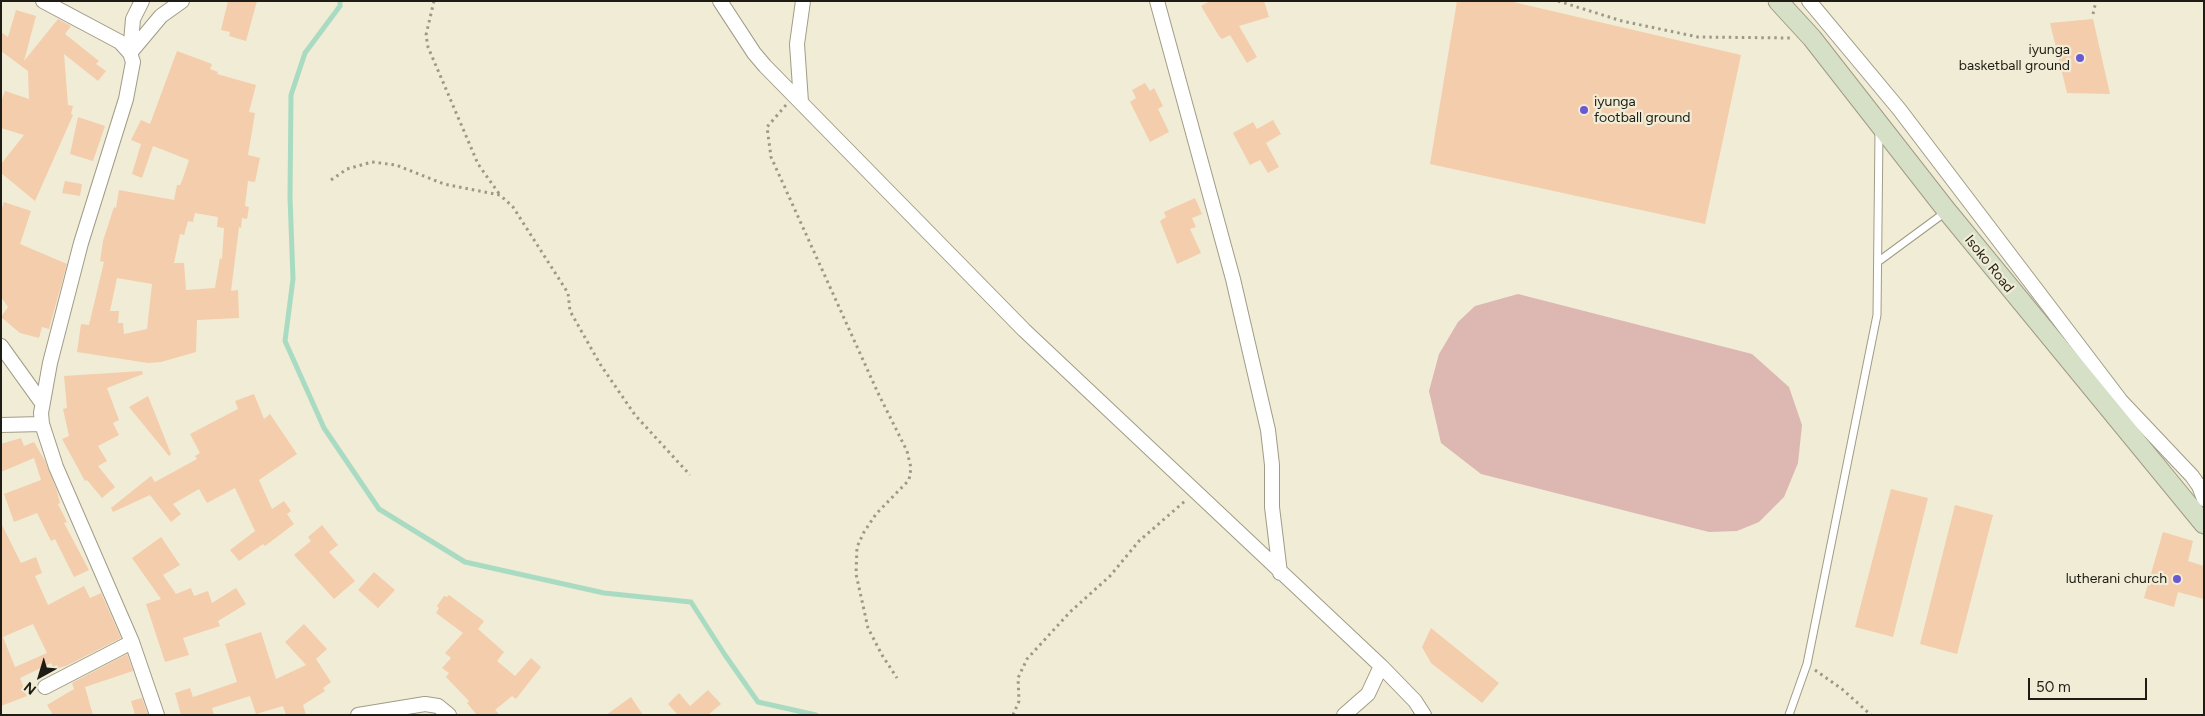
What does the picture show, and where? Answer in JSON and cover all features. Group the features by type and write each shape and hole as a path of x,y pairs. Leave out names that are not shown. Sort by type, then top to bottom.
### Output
{"street":[{"path":"43,1 120,42 130,53 134,62 128,90 81,243 50,362 42,403 42,424 70,503 132,642 157,715"},
{"path":"130,53 133,19 142,1"},
{"path":"130,53 161,16 182,1"},
{"path":"720,1 754,53 1024,330 1380,666 1415,701 1424,715"},
{"path":"798,99 797,44 803,1"},
{"path":"1157,1 1233,279 1268,430 1272,465 1272,508 1280,573"},
{"name":"Isoko Road","path":"1778,1 1812,38 1947,211 2204,524"},
{"path":"1809,1 1899,108 2121,401 2192,476 2199,486 2204,499"},
{"path":"1,346 42,403"},
{"path":"1,425 42,424"},
{"path":"45,687 132,642"},
{"path":"1344,715 1368,694 1380,666"},
{"path":"358,715 425,704 438,706 449,715"}],"lane":[{"path":"1789,715 1807,664 1877,315 1880,126"},
{"path":"1879,261 1947,211"}],"path":[{"path":"434,1 426,35 428,47 478,164 500,195 513,207 568,293 570,311 600,364 634,415 690,475"},
{"path":"1558,1 1622,21 1698,36 1812,38"},
{"path":"2092,14 2096,1"},
{"path":"798,99 767,127 771,157 878,393 907,451 912,468 909,480 876,514 857,547 856,574 868,628 897,678"},
{"path":"331,180 347,169 372,162 396,165 444,184 500,195"},
{"path":"1013,715 1019,701 1018,678 1023,665 1034,651 1070,612 1110,576 1139,541 1195,492"},
{"path":"1807,664 1842,688 1871,715"}],"shaded area":[{"path":"1518,294 1752,354 1789,387 1802,425 1798,463 1784,497 1759,522 1737,531 1709,532 1481,474 1441,443 1429,391 1439,354 1458,322 1475,306"}],"building":[{"path":"228,1 257,1 246,41 229,36 230,32 221,30"},
{"path":"1210,1 1264,1 1269,17 1239,26 1257,57 1247,63 1230,35 1222,39 1219,36 1201,6"},
{"name":"iyunga football ground","path":"1457,1 1509,1 1741,55 1705,224 1430,164"},
{"path":"16,10 36,16 24,61 58,19 71,26 65,34 99,61 96,64 106,71 98,81 64,54 68,105 73,106 71,114 73,115 35,201 1,173 1,164 24,135 1,128 1,102 5,91 29,99 28,71 1,51 1,32 8,37"},
{"name":"iyunga basketball ground","path":"2093,19 2110,94 2067,93 2050,23"},
{"path":"177,51 212,64 210,69 218,72 217,74 256,85 249,112 255,113 248,155 260,158 255,182 248,181 245,206 249,207 247,219 242,218 241,228 239,227 231,291 238,290 239,318 197,320 196,352 161,362 148,363 77,352 81,324 89,325 104,262 100,261 103,241 114,207 116,208 119,190 174,200 177,185 180,185 182,181 189,160 153,146 142,178 132,174 141,144 131,140 141,120 150,124","holes":["195,213 218,217 217,227 224,228 222,259 220,258 215,288 186,290 184,263 174,263 180,234 184,235 188,221 193,222","117,278 152,284 147,329 124,334 123,323 118,323 119,311 110,311"]},
{"path":"1145,83 1150,91 1154,88 1163,106 1158,109 1169,132 1150,142 1130,102 1136,98 1132,90"},
{"path":"78,117 105,126 93,161 70,154"},
{"path":"1273,120 1281,134 1266,143 1279,167 1268,173 1260,160 1250,165 1233,133 1253,122 1257,129"},
{"path":"65,181 82,184 80,196 62,193"},
{"path":"1195,198 1202,214 1192,218 1196,227 1190,229 1201,253 1177,264 1160,221 1166,217 1164,212"},
{"path":"4,202 31,211 20,244 67,264 49,329 42,327 39,338 20,333 1,317 8,307 1,297 1,211"},
{"path":"142,371 143,374 107,388 119,420 113,423 119,435 98,446 107,461 98,466 115,487 102,498 87,480 85,481 62,439 69,436 63,409 67,408 64,376"},
{"path":"254,394 264,419 270,414 297,454 259,480 272,509 284,501 291,511 287,514 294,524 265,546 263,544 239,561 230,550 255,531 235,488 207,503 199,489 173,504 181,514 171,522 150,495 113,512 111,508 151,476 155,482 197,459 195,456 200,453 190,434 238,409 235,401"},
{"path":"148,396 171,454 169,456 129,407"},
{"path":"21,438 24,446 34,442 45,461 57,491 60,503 58,504 67,522 64,523 89,570 74,577 55,539 51,541 37,513 14,522 4,494 41,480 34,458 1,472 1,444"},
{"path":"1891,489 1928,498 1893,637 1855,627"},
{"path":"1955,505 1993,515 1957,654 1920,644"},
{"path":"1,523 21,563 36,557 42,573 35,576 48,605 84,586 90,598 101,593 121,638 66,666 58,668 57,665 53,667 51,663 20,678 27,696 1,706","holes":["33,624 47,653 15,667 3,637"]},
{"path":"322,525 338,545 329,552 355,581 334,599 294,555 311,541 308,537"},
{"name":"lutherani church","path":"2163,532 2193,541 2188,561 2204,566 2204,599 2178,592 2174,607 2144,598"},
{"path":"161,537 180,565 163,575 176,594 191,588 194,596 208,591 212,603 236,588 246,604 218,621 220,626 183,638 189,655 165,662 146,604 161,599 132,558"},
{"path":"374,572 395,590 378,608 358,590"},
{"path":"449,595 484,621 478,629 504,652 497,661 515,676 531,658 541,667 516,699 512,696 495,710 500,715 477,715 467,703 469,701 446,677 449,673 442,668 451,658 445,653 463,633 436,613 439,608 437,606 444,596 447,597"},
{"path":"304,624 327,649 316,659 331,682 323,688 325,691 303,705 306,715 286,715 283,706 256,714 250,696 212,708 214,715 181,715 175,693 190,688 193,697 237,682 225,644 261,632 276,679 306,665 285,642"},
{"path":"1431,628 1499,683 1482,703 1431,663 1422,647"},
{"path":"127,654 133,671 85,687 93,715 53,715 47,705 74,689 72,683"},
{"path":"708,690 721,704 708,715 678,715 668,704 679,693 690,706"},
{"path":"631,697 643,715 606,715"},
{"path":"142,698 148,715 135,715 131,701"}],"waterway":[{"path":"340,1 340,6 305,53 291,95 290,197 293,279 285,341 324,428 379,509 465,562 604,593 691,602 758,702 816,715"}],"place":[{"name":"iyunga basketball ground","path":"2080,58"},
{"name":"iyunga football ground","path":"1584,110"},
{"name":"lutherani church","path":"2177,579"}]}
